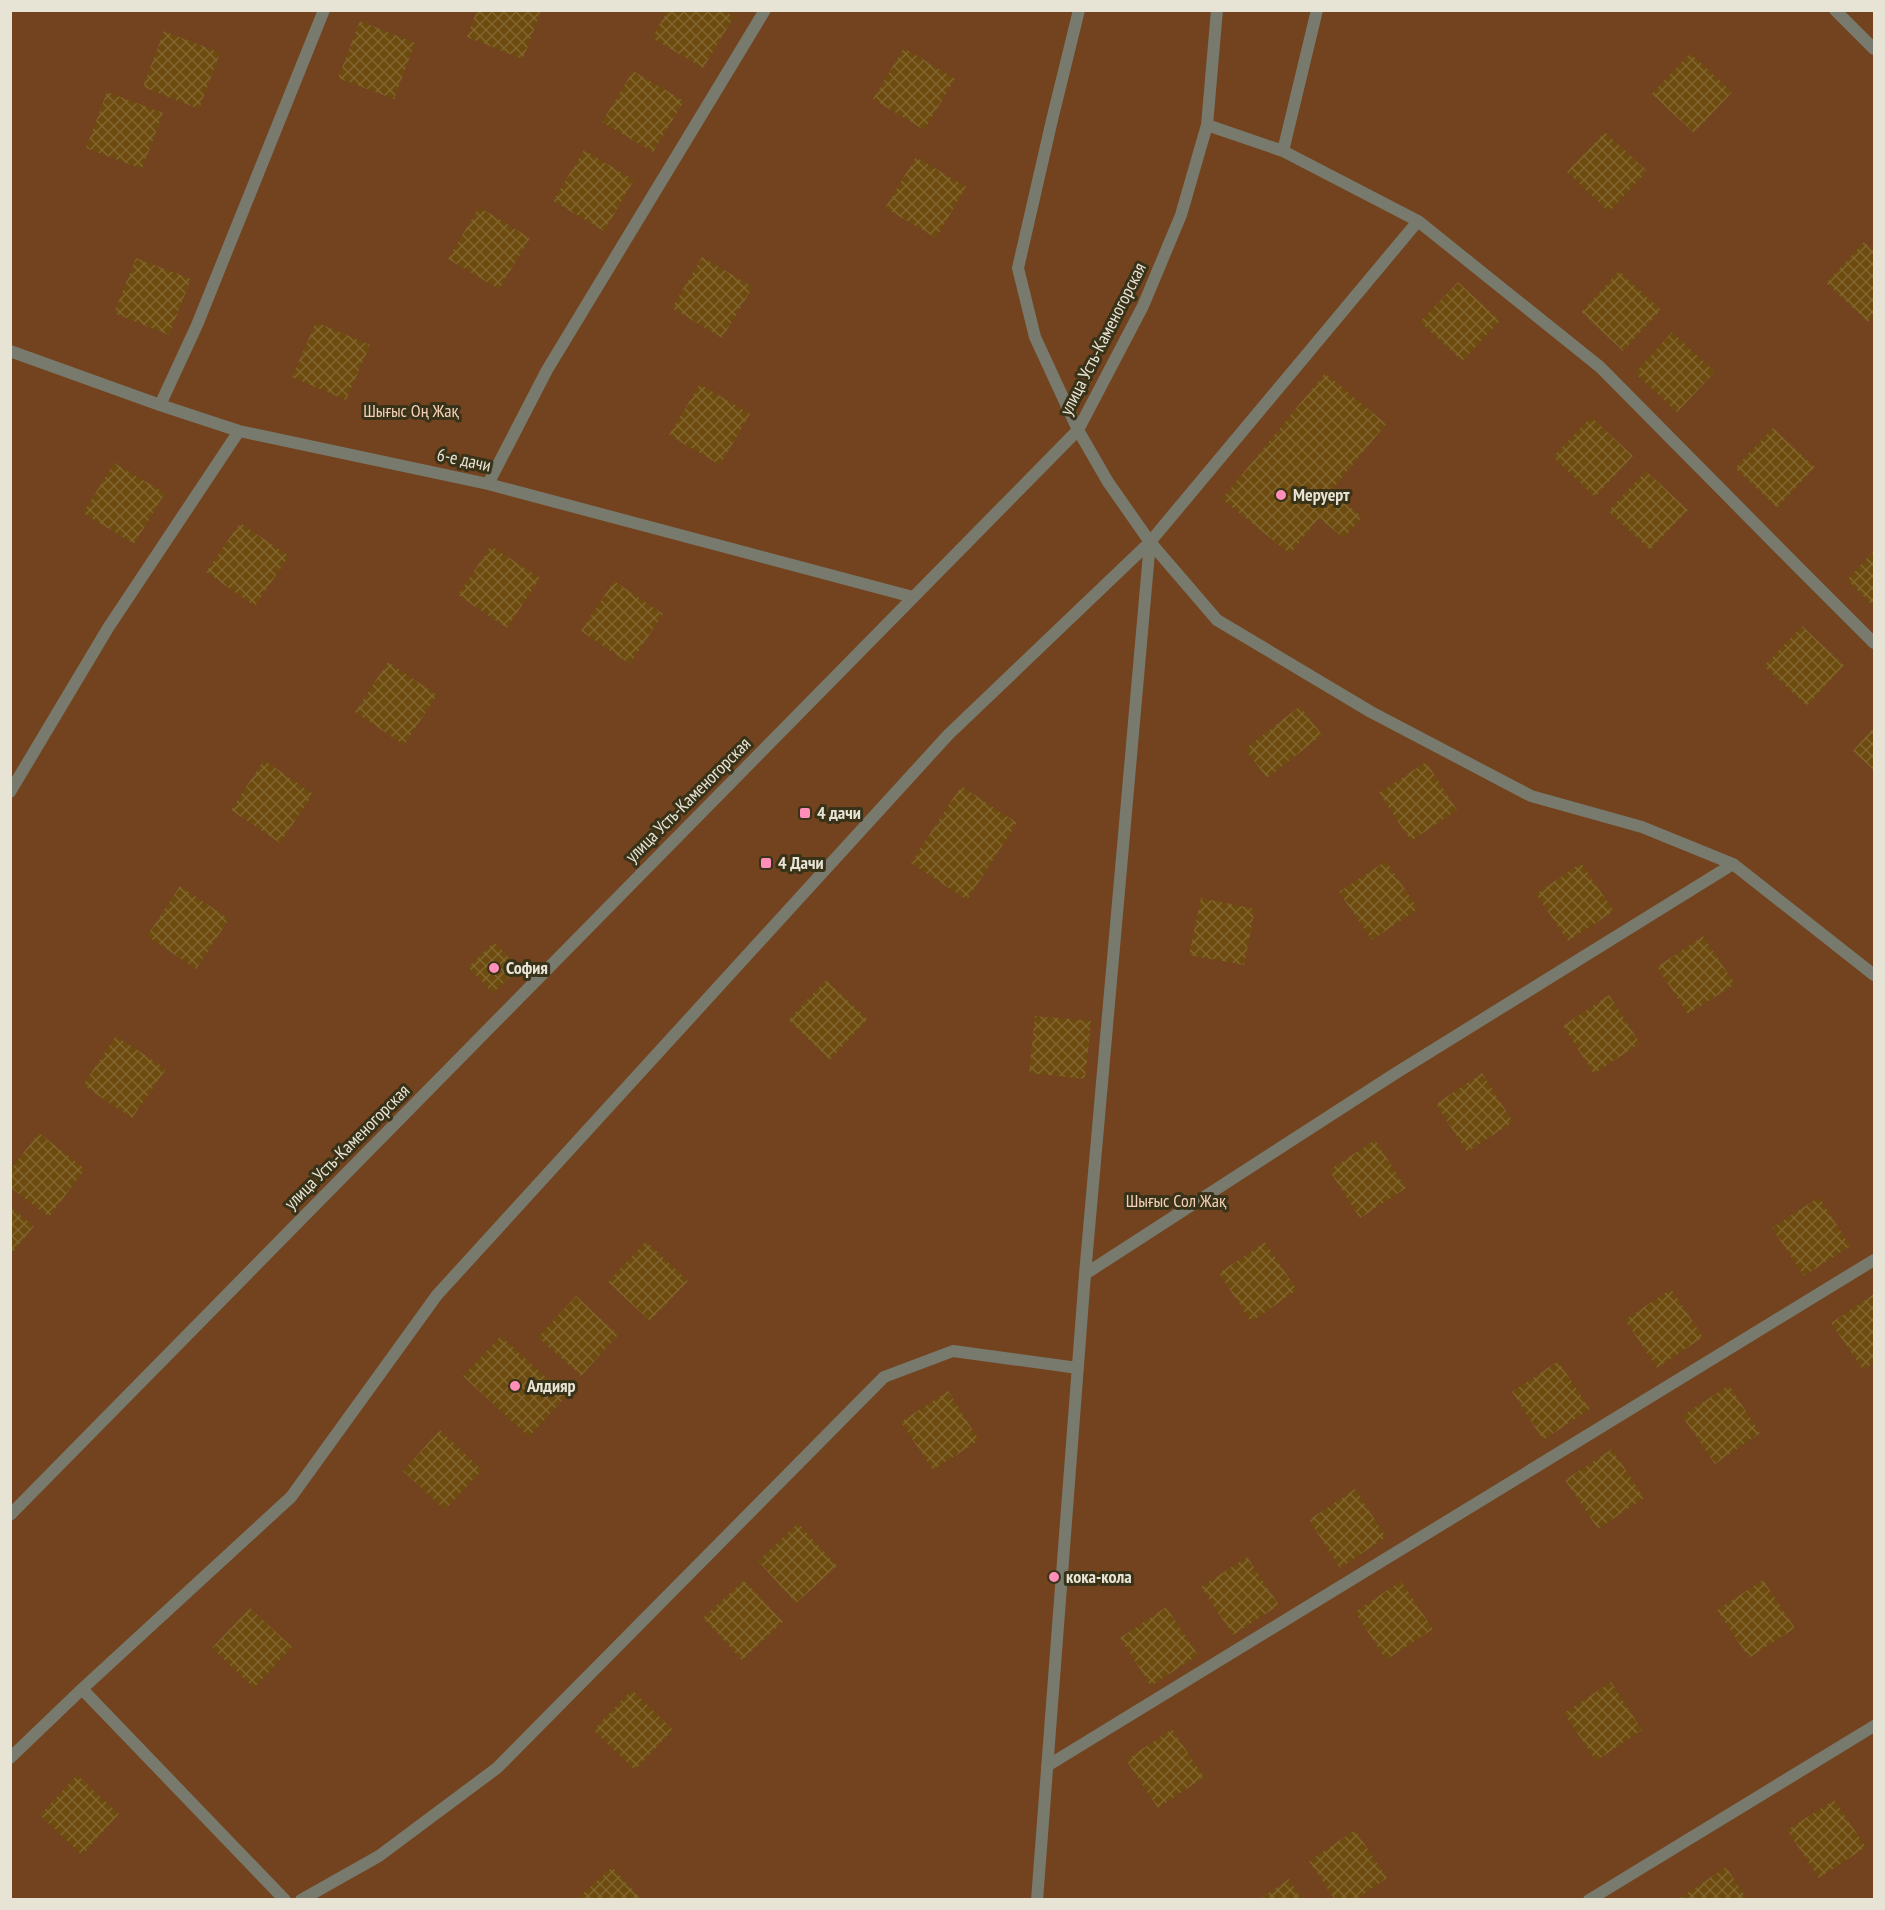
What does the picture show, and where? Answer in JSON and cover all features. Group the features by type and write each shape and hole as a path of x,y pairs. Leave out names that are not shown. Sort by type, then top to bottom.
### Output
{"street":[{"path":"160,405 197,325 324,10"},
{"path":"488,484 547,370 765,10"},
{"path":"1079,10 1018,268 1035,337 1077,430 1108,482 1150,542 1217,620 1371,712 1531,796 1642,827 1733,864 1875,975"},
{"name":"улица Усть-Каменогорская","path":"10,1515 1077,430 1147,296 1181,215 1207,124 1217,10"},
{"path":"1283,151 1317,10"},
{"path":"1835,10 1875,49"},
{"path":"1207,124 1283,151 1418,221 1600,366 1794,564 1875,643"},
{"path":"10,1758 291,1497 445,1286 948,735 1150,542 1418,221"},
{"name":"6-е дачи","path":"10,351 239,431 488,484 913,597"},
{"path":"10,792 108,628 239,431"},
{"path":"1037,1899 1085,1274 1150,542"},
{"path":"1085,1274 1396,1073 1733,864"},
{"path":"1047,1766 1875,1260"},
{"path":"301,1899 379,1856 497,1768 884,1377 952,1351 1078,1368"},
{"path":"82,1689 285,1899"},
{"path":"1589,1899 1875,1726"}],"green space":[{"name":"Шығыс Сол Жақ","path":"11,11 1874,11 1874,1899 11,1900"}],"building":[{"path":"477,10 541,10 523,59 467,37"},
{"path":"668,10 723,10 734,17 703,68 652,38"},
{"path":"360,21 415,43 394,99 338,78"},
{"path":"164,31 220,53 199,109 143,87"},
{"path":"904,48 955,79 924,130 873,99"},
{"path":"1690,53 1732,92 1694,133 1652,94"},
{"path":"633,71 684,101 653,152 602,122"},
{"path":"107,92 163,113 142,169 86,148"},
{"path":"1605,132 1647,171 1609,212 1567,172"},
{"path":"584,150 634,180 604,231 553,201"},
{"path":"916,157 966,187 936,238 885,208"},
{"path":"479,207 530,238 499,289 448,259"},
{"path":"1864,242 1874,251 1874,315 1868,322 1826,283"},
{"path":"702,257 753,287 722,338 672,308"},
{"path":"136,258 191,279 169,335 114,313"},
{"path":"1619,271 1661,310 1623,351 1581,312"},
{"path":"1458,282 1500,321 1462,361 1420,322"},
{"path":"316,322 370,345 346,400 292,377"},
{"path":"1672,332 1715,372 1677,412 1635,373"},
{"path":"1325,373 1386,424 1331,491 1362,517 1344,538 1319,518 1290,554 1222,499"},
{"path":"700,384 750,414 720,465 669,435"},
{"path":"1591,417 1633,456 1595,497 1553,457"},
{"path":"1773,428 1815,467 1777,508 1735,468"},
{"path":"114,463 165,493 134,544 83,513"},
{"path":"1646,471 1688,510 1650,550 1608,511"},
{"path":"240,523 289,556 255,606 206,572"},
{"path":"491,546 540,578 507,628 458,595"},
{"path":"1874,551 1874,607 1847,580"},
{"path":"614,581 663,614 630,664 581,631"},
{"path":"1802,626 1844,665 1807,706 1764,666"},
{"path":"388,662 437,695 404,745 355,712"},
{"path":"1300,706 1322,735 1267,778 1245,749"},
{"path":"1874,727 1874,770 1853,751"},
{"path":"264,760 313,794 280,843 231,810"},
{"path":"1426,762 1457,810 1411,841 1379,793"},
{"path":"961,786 1017,823 967,900 911,863"},
{"path":"1386,861 1418,909 1372,940 1339,892"},
{"path":"1581,863 1614,911 1568,941 1536,894"},
{"path":"180,886 229,919 196,969 147,936"},
{"path":"1201,898 1255,909 1244,965 1189,955"},
{"path":"1703,936 1735,984 1688,1014 1657,967"},
{"name":"София","path":"494,942 519,968 493,993 468,967"},
{"path":"826,980 868,1019 830,1060 788,1020"},
{"path":"1609,995 1640,1043 1594,1074 1563,1026"},
{"path":"1035,1016 1091,1021 1085,1079 1029,1073"},
{"path":"116,1036 166,1069 132,1118 83,1085"},
{"path":"1482,1073 1513,1122 1467,1152 1436,1104"},
{"path":"39,1133 85,1169 49,1217 10,1187 10,1170"},
{"path":"1375,1140 1406,1188 1360,1218 1329,1170"},
{"path":"1819,1197 1850,1246 1804,1276 1772,1228"},
{"path":"10,1207 34,1226 10,1256"},
{"path":"646,1241 688,1281 650,1321 608,1282"},
{"path":"1265,1242 1297,1290 1251,1322 1219,1273"},
{"path":"1671,1289 1703,1337 1657,1368 1625,1320"},
{"path":"1874,1294 1874,1363 1863,1370 1831,1323"},
{"path":"576,1296 618,1335 581,1376 538,1337"},
{"name":"Алдияр","path":"501,1336 566,1396 529,1437 463,1376"},
{"path":"1558,1361 1590,1409 1543,1440 1512,1392"},
{"path":"1729,1385 1760,1433 1715,1464 1682,1416"},
{"path":"948,1391 979,1440 933,1470 901,1422"},
{"path":"440,1430 482,1470 445,1510 403,1471"},
{"path":"1612,1449 1644,1498 1598,1529 1565,1480"},
{"path":"1355,1489 1386,1537 1340,1568 1309,1520"},
{"path":"798,1523 837,1566 796,1603 758,1561"},
{"path":"1247,1557 1279,1605 1233,1635 1201,1587"},
{"path":"744,1580 783,1622 742,1660 703,1618"},
{"path":"1763,1580 1795,1628 1749,1658 1717,1610"},
{"path":"1401,1581 1433,1629 1386,1660 1355,1612"},
{"path":"1166,1607 1198,1655 1151,1686 1120,1638"},
{"path":"250,1608 292,1647 254,1688 212,1648"},
{"path":"1611,1682 1642,1730 1596,1761 1564,1713"},
{"path":"632,1690 673,1730 635,1770 593,1730"},
{"path":"1172,1729 1204,1777 1158,1808 1126,1760"},
{"path":"77,1775 119,1814 82,1855 40,1815"},
{"path":"1834,1800 1866,1847 1819,1878 1787,1830"},
{"path":"1355,1830 1387,1878 1355,1900 1335,1900 1309,1861"},
{"path":"612,1867 642,1900 576,1900"},
{"path":"1726,1867 1748,1900 1681,1900 1680,1898"},
{"path":"1289,1879 1302,1900 1258,1900"}],"place":[{"name":"Меруерт","path":"1281,495"},
{"name":"4 дачи","path":"805,813"},
{"name":"4 Дачи","path":"766,863"},
{"name":"София","path":"494,968"},
{"name":"Алдияр","path":"515,1386"},
{"name":"кока-кола","path":"1054,1577"}],"park label":[{"name":"Шығыс Оң Жақ","path":"411,411"}]}
